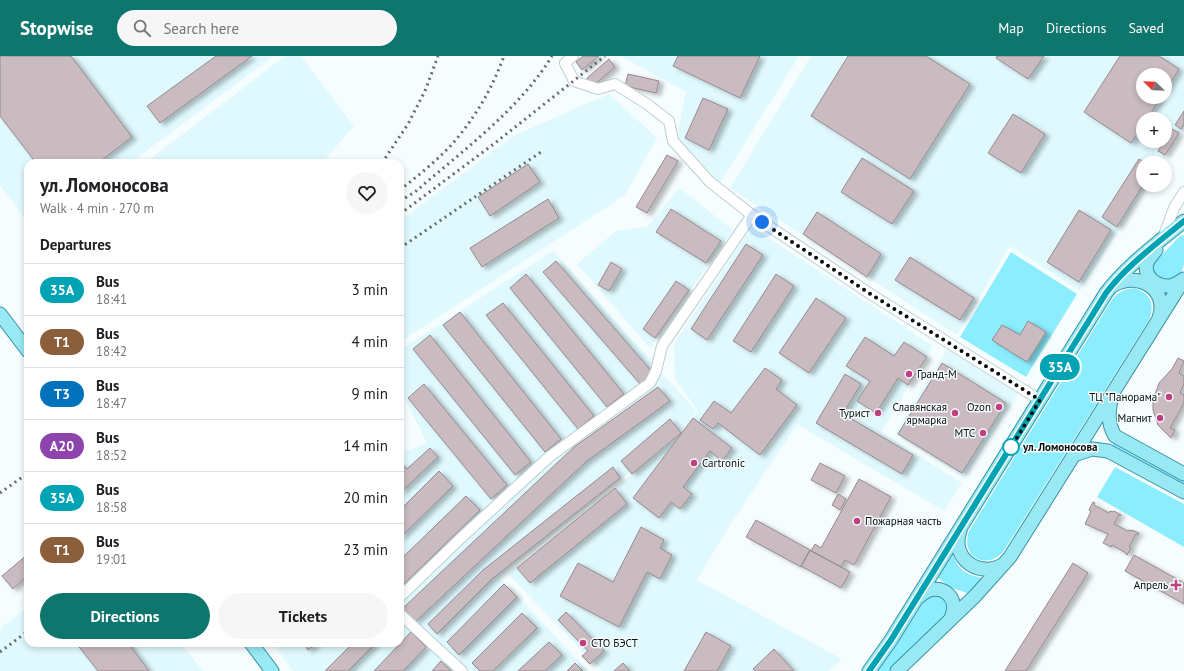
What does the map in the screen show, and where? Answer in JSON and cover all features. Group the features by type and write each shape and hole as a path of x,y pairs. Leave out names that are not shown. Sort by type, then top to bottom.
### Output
{"main road":[{"path":"869,671 891,640 1110,288 1135,263 1184,220"},
{"path":"1163,238 1148,262 1148,276 1155,283 1164,286 1173,285 1184,279"},
{"path":"897,671 975,596 1007,561 1184,279"},
{"path":"1110,288 1124,280 1136,280 1147,284 1155,292 1160,302 1161,313 1157,324"},
{"path":"0,314 24,346"},
{"path":"1111,396 1109,417 1110,425 1115,436 1184,474"},
{"path":"1108,451 1105,446 1106,442 1109,438 1115,436"},
{"path":"1074,455 1092,449 1108,451 1184,492"},
{"path":"962,527 958,536 958,548 963,558 971,566 982,570 993,569 1003,565 1007,561"},
{"path":"913,603 927,591 933,589 941,590 947,593 952,599 954,614 950,620"},
{"path":"254,647 272,671"}],"street":[{"path":"573,56 565,63 574,81 598,89 615,84 647,104 669,121 673,141 710,182 752,215 872,295 1040,400"},
{"path":"1163,238 1174,208 1184,192"},
{"path":"404,593 549,457 650,383 656,371 662,346 752,215"},
{"path":"404,618 462,671"}],"shaded area":[{"path":"0,56 273,56 135,159 24,159 24,217 0,185"},
{"path":"285,56 301,56 354,126 325,159 150,159"},
{"path":"621,56 799,56 720,183 677,137 686,92"},
{"path":"811,56 1184,56 1184,127 1172,146 1172,112 1136,112 1136,148 1171,148 1165,156 1136,156 1136,192 1143,192 1080,291 1010,246 957,335 730,188"},
{"path":"609,94 657,138 625,195 404,339 404,218 513,136"},
{"path":"679,188 733,230 650,348 577,264 616,231 647,227"},
{"path":"752,227 933,346 881,432 962,483 944,511 797,424 728,528 697,580 842,659 829,671 602,671 508,574 682,434 698,411 675,379 674,344"},
{"path":"1184,235 1183,270 1172,279 1167,280 1158,276 1154,271 1154,263 1180,236"},
{"path":"553,251 696,411 683,430 499,577 588,671 293,671 276,647 404,647 404,452 427,443 404,397 404,347"},
{"path":"1011,252 1077,294 1026,377 960,337"},
{"path":"1135,288 1145,293 1150,300 1152,309 1149,320 1003,552 996,558 989,560 976,558 971,554 968,548 967,540 969,531 1113,298 1123,291"},
{"name":"Славянская ярмарка","path":"949,346 1020,390 965,478 895,434"},
{"path":"1114,441 1184,479 1184,486 1112,446"},
{"path":"1115,467 1184,504 1184,547 1097,497"},
{"path":"953,554 960,568 971,575 982,578 967,593 952,588 938,578"},
{"path":"939,595 944,598 948,607 945,617 891,671 877,671 897,644 925,600 929,596"},
{"path":"24,610 24,647 183,647 203,671 0,671 0,636 2,627"}],"building":[{"path":"0,56 71,56 132,137 103,159 33,159 0,116"},
{"path":"216,56 252,56 160,123 147,106"},
{"path":"583,56 599,56 582,70 576,62"},
{"path":"678,56 760,56 740,98 673,66"},
{"path":"848,56 926,56 970,84 910,179 811,116"},
{"path":"997,56 1044,56 1028,79 996,58"},
{"path":"1120,56 1159,56 1179,69 1172,80 1172,68 1136,68 1136,104 1157,104 1151,112 1136,112 1136,136 1131,143 1084,112"},
{"path":"609,59 615,67 593,86 587,78"},
{"path":"628,74 659,81 656,93 625,86"},
{"path":"703,98 728,109 709,150 685,138"},
{"path":"1184,111 1184,124 1181,129 1175,125"},
{"path":"1013,114 1045,134 1021,173 988,153"},
{"path":"1172,129 1179,133 1172,144"},
{"path":"1160,148 1169,148 1165,155 1158,151"},
{"path":"667,155 678,161 647,213 636,207"},
{"path":"862,158 914,191 892,224 841,192"},
{"path":"528,164 540,182 490,216 478,197"},
{"path":"1136,164 1136,192 1139,192 1117,227 1102,217"},
{"path":"548,199 559,218 482,267 470,248"},
{"path":"671,209 721,241 706,263 656,232"},
{"path":"1079,210 1111,230 1079,282 1047,262"},
{"path":"817,212 881,254 867,277 803,234"},
{"path":"746,244 763,255 707,340 691,329"},
{"path":"910,257 974,298 960,320 895,280"},
{"path":"556,261 653,373 640,384 543,272"},
{"path":"611,262 622,269 609,291 598,285"},
{"path":"526,274 624,394 607,407 510,288"},
{"path":"776,274 794,286 751,352 733,341"},
{"path":"676,281 689,290 655,338 643,329"},
{"path":"816,298 846,318 809,373 779,353"},
{"path":"503,303 594,416 578,429 486,315"},
{"path":"460,312 561,439 545,452 443,325"},
{"path":"1028,321 1046,332 1027,362 992,340 1002,325 1020,335"},
{"path":"430,335 531,462 515,475 413,349"},
{"path":"865,337 894,356 904,342 927,357 908,385 898,378 876,413 857,401 870,381 846,366"},
{"name":"ТЦ \"Панорама\"","path":"1178,358 1184,361 1179,373 1184,376 1184,384 1180,393 1184,395 1184,403 1170,428 1175,430 1171,438 1158,425 1153,410 1153,400 1159,383 1172,369"},
{"name":"Славянская ярмарка","path":"942,363 1006,403 962,473 898,434"},
{"path":"765,368 782,380 776,389 797,405 760,455 718,423 713,429 700,420 714,401 731,413"},
{"path":"845,374 861,384 843,414 913,455 902,474 816,423"},
{"path":"424,384 507,485 491,499 408,398"},
{"path":"658,387 670,401 587,461 415,622 404,611 404,607 574,447"},
{"path":"693,418 732,448 722,461 710,451 683,487 692,494 680,509 671,502 659,518 633,498"},
{"path":"670,419 681,433 632,474 621,461"},
{"path":"430,448 438,457 404,489 404,466 407,469"},
{"path":"820,463 845,476 836,493 811,480"},
{"path":"613,467 620,478 492,579 437,634 428,624 483,570"},
{"path":"439,471 453,486 404,534 404,506"},
{"name":"Пожарная часть","path":"859,479 891,497 854,565 845,560 841,567 811,551 815,544 821,548"},
{"path":"615,488 627,504 530,583 517,568"},
{"path":"838,494 846,499 840,510 832,505"},
{"path":"466,496 480,510 404,584 404,556"},
{"path":"1093,502 1095,503 1094,505 1109,513 1110,511 1114,511 1121,515 1119,515 1114,524 1128,531 1132,530 1139,533 1138,535 1136,534 1129,547 1131,548 1127,555 1112,545 1111,547 1103,543 1108,534 1085,524"},
{"path":"756,520 810,550 801,567 746,537"},
{"path":"641,527 664,540 660,548 672,555 660,579 647,572 619,627 560,596 578,563 613,582"},
{"path":"810,550 850,572 841,588 801,566"},
{"path":"1134,555 1184,583 1184,604 1125,571"},
{"path":"24,557 24,579 13,589 2,576"},
{"path":"1073,563 1088,573 1026,671 1005,671"},
{"path":"504,584 517,597 459,655 447,642"},
{"path":"566,612 604,651 590,664 582,656 588,651 558,620"},
{"path":"522,613 537,628 493,671 480,671 472,663"},
{"path":"411,632 426,647 403,671 374,671 397,647 404,647 404,639"},
{"path":"706,632 731,646 717,671 684,671"},
{"path":"549,642 562,655 545,671 518,671"},
{"path":"79,647 131,647 149,671 98,671"},
{"path":"349,647 372,647 348,671 325,671"},
{"path":"774,649 794,671 755,671 753,669"},
{"path":"441,661 451,671 432,671"},
{"path":"575,663 583,671 567,671"},
{"path":"623,663 630,671 614,671"}],"railway":[{"path":"385,159 408,124 425,91 438,56"},
{"path":"404,187 438,158 459,136 485,98 504,56"},
{"path":"404,199 415,192 507,112 539,76 552,56"},
{"path":"404,211 495,143 605,56"},
{"path":"404,245 541,152"},
{"path":"0,493 24,476"},
{"path":"0,652 24,634"}],"bus line":[{"name":"35А","path":"869,671 891,640 962,527 1106,293 1135,263 1184,221"}],"place":[{"name":"Гранд-М","path":"909,374"},
{"name":"ТЦ \"Панорама\"","path":"1169,397"},
{"name":"Ozon","path":"999,407"},
{"name":"Турист","path":"878,413"},
{"name":"Славянская ярмарка","path":"955,413"},
{"name":"Магнит","path":"1160,418"},
{"name":"МТС","path":"983,433"},
{"name":"ул. Ломоносова","path":"1011,447"},
{"name":"Cartronic","path":"694,463"},
{"name":"Пожарная часть","path":"857,521"},
{"name":"Апрель","path":"1176,585"},
{"name":"СТО БЭСТ","path":"583,643"}],"route":[{"path":"762,222 872,295 1040,400 1010,449 1011,447"}]}
